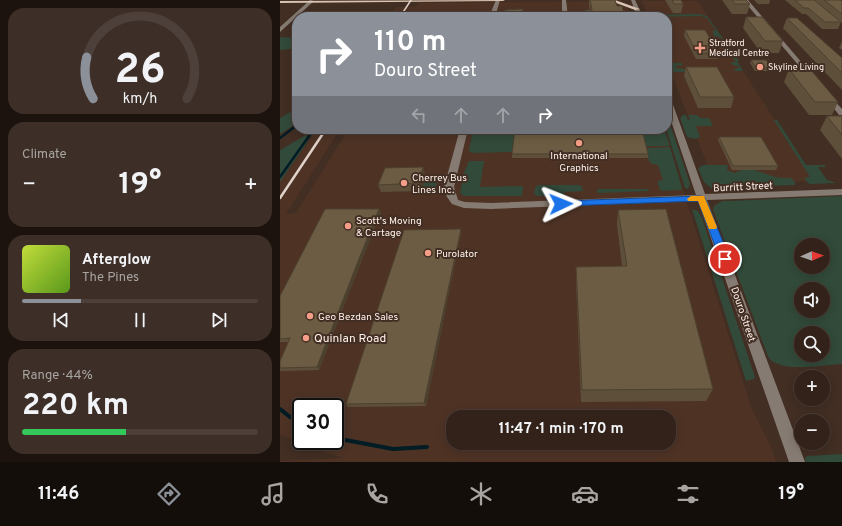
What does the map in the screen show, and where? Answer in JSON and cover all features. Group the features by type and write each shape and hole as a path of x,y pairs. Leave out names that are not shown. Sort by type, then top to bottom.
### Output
{"main road":[{"path":"280,2 503,0"},
{"path":"610,0 637,9"}],"street":[{"path":"494,12 498,0"},
{"path":"564,0 565,12"},
{"path":"633,0 638,12"},
{"path":"745,0 842,113"},
{"path":"299,12 310,1"},
{"path":"280,30 292,18"},
{"name":"Douro Street","path":"672,114 701,198 720,244 796,462"},
{"name":"Burritt Street","path":"463,134 450,187 452,197 455,202 464,205 477,206 842,192"}],"shaded area":[{"path":"642,1 698,1 814,181 715,184 672,75 672,12 646,12"},
{"path":"607,2 627,7 628,12 392,12 396,7 416,7 419,3"},
{"path":"314,134 337,134 286,214 296,213 346,134 666,134 751,407 772,449 776,462 280,462 343,458 320,450 344,450 344,398 292,398 292,440 280,434 280,182"}],"green space":[{"path":"698,14 707,16 739,61 737,61 743,71 672,72 672,63 682,63 682,66 676,65 676,68 684,69 686,71 735,71 735,68 740,68 733,65 731,62 736,62 721,38 718,36 715,37 712,31 716,31 707,18 701,16 672,17 672,15"},
{"path":"280,37 292,38 292,48 280,50"},
{"path":"292,111 292,126 280,134 280,118"},
{"path":"683,115 686,115 688,120 690,119 688,115 697,115 700,118 709,118 713,126 696,126 700,137 695,139 687,137 680,118"},
{"path":"774,120 777,120 806,165 825,165 825,167 818,167 827,180 837,183 809,184 804,178 810,177"},
{"path":"672,130 690,184 688,189 685,188 668,134 672,134"},
{"path":"472,134 514,134 512,152 473,153 469,151"},
{"path":"642,134 666,134 670,146 646,146"},
{"path":"306,135 308,141 280,182 280,150"},
{"path":"670,147 682,188 681,190 661,191 658,181 663,180 658,165 652,164 649,161 646,148"},
{"path":"469,161 484,161 480,187 522,186 522,196 464,196 460,193 464,173"},
{"path":"704,165 728,165 727,170 735,173 750,170 775,177 791,178 795,182 795,185 711,188 704,182 698,168"},
{"path":"426,175 439,175 435,190 421,192"},
{"path":"538,185 579,185 582,187 583,191 565,192 563,195 537,196 534,194 535,188"},
{"path":"598,189 648,189 649,191 598,193"},
{"path":"842,196 842,364 790,367 772,361 767,353 713,210 714,206 722,201"},
{"path":"692,209 698,211 702,218 755,377 754,379 746,381"},
{"path":"842,454 842,462 806,462 805,458 807,456"}],"building":[{"path":"590,0 615,0 617,6 622,6 624,12 585,12 585,10 592,10"},
{"path":"672,0 681,0 683,4 674,4"},
{"path":"732,0 746,0 750,4 735,4"},
{"path":"795,0 814,0 841,22 825,22 808,8 804,8"},
{"path":"824,0 842,1 842,14"},
{"path":"523,9 523,12 505,12 505,10"},
{"path":"746,17 762,17 783,41 765,41"},
{"path":"787,18 797,18 842,58 842,73"},
{"path":"685,30 705,30 719,53 697,53"},
{"path":"751,60 766,60 772,68 756,68"},
{"path":"686,67 717,67 734,97 700,97"},
{"path":"789,69 810,69 838,102 815,102"},
{"path":"827,116 842,116 842,135"},
{"name":"International Graphics","path":"514,134 643,134 648,154 512,154"},
{"path":"719,137 761,137 778,166 733,166"},
{"path":"423,167 419,183 378,185 385,168"},
{"path":"325,209 379,209 317,367 280,368 280,361 290,338 280,339 280,296"},
{"path":"666,209 713,389 582,390 576,267 627,266 618,210"},
{"path":"461,229 424,403 346,404 404,230"}],"waterway":[{"path":"280,138 292,129"},
{"path":"280,177 310,134"},
{"path":"280,409 292,418"},
{"path":"344,440 393,449 427,447"}],"railway":[{"path":"403,12 411,0"},
{"path":"280,198 323,134"}],"slow traffic":[{"path":"691,199 701,198 713,227"}],"place":[{"name":"Stratford Medical Centre","path":"700,48"},
{"name":"Skyline Living","path":"760,67"},
{"name":"International Graphics","path":"579,143"},
{"name":"Cherrey Bus Lines Inc.","path":"404,183"},
{"name":"Scott's Moving & Cartage","path":"348,226"},
{"name":"Purolator","path":"428,253"},
{"name":"Geo Bezdan Sales","path":"310,316"},
{"name":"Quinlan Road","path":"306,338"}],"route":[{"path":"561,204 701,198 725,259"}]}
